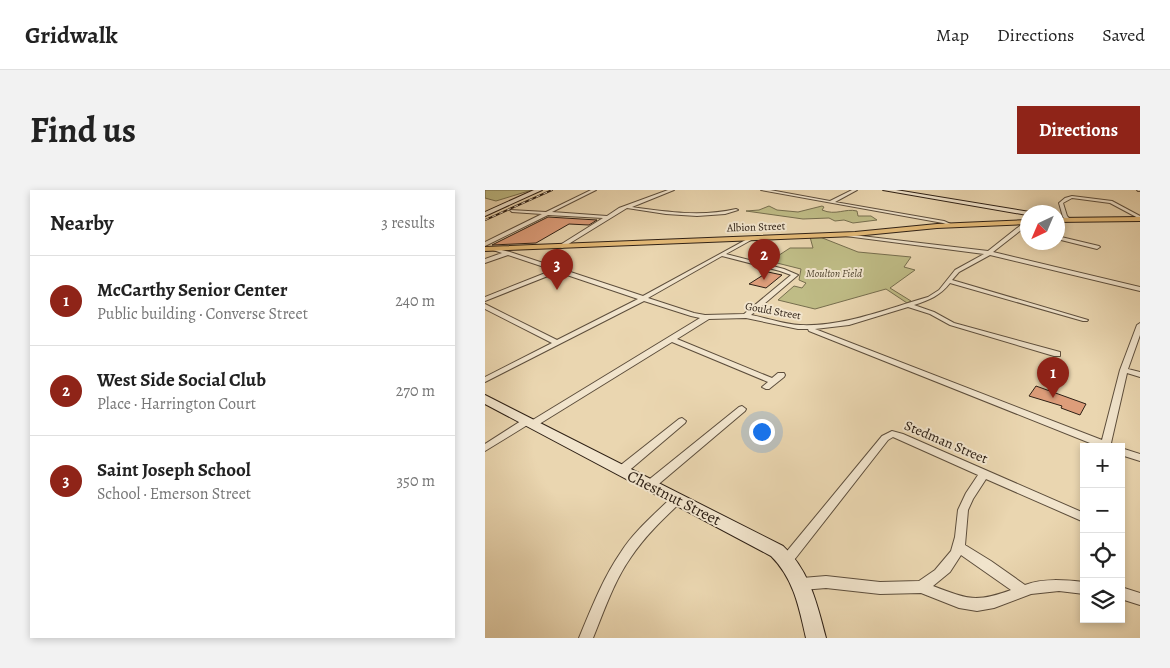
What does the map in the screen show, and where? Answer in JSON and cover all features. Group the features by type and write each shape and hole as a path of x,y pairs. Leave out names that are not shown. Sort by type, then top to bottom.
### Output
{"main road":[{"path":"1065,220 1140,219"},
{"name":"Albion Street","path":"485,249 839,234 951,225 1020,225"}],"street":[{"path":"485,214 539,190"},
{"path":"485,244 594,190"},
{"path":"562,246 624,207 672,190"},
{"path":"763,190 951,225"},
{"path":"831,202 855,190"},
{"path":"886,190 1020,211"},
{"path":"1061,205 1062,201 1070,198 1105,201 1140,219"},
{"path":"624,207 697,214 736,210"},
{"path":"485,210 493,211"},
{"path":"512,211 607,217"},
{"path":"1065,217 1068,220"},
{"name":"Gould Street","path":"495,249 686,313 707,317 746,316 805,327 842,325 925,300 938,293 959,270 989,252 1020,228"},
{"path":"839,234 849,237 989,252 1140,289"},
{"path":"485,380 645,298 751,238"},
{"path":"1065,239 1097,247"},
{"path":"485,261 521,248"},
{"path":"723,255 795,275 746,316"},
{"path":"485,299 558,270"},
{"path":"949,281 1085,320"},
{"path":"925,300 932,313"},
{"path":"909,305 932,313 952,324 1057,354"},
{"path":"485,306 558,343"},
{"path":"485,448 707,317"},
{"path":"826,336 842,325"},
{"path":"805,327 1099,443"},
{"path":"1108,443 1124,370 1139,330"},
{"path":"671,339 773,381"},
{"path":"1124,370 1140,376"},
{"path":"766,387 781,375"},
{"name":"Chestnut Street","path":"485,399 765,544 787,560 797,573 802,584 816,638"},
{"path":"650,485 742,409"},
{"path":"621,471 673,431 682,421"},
{"name":"Stedman Street","path":"787,560 888,436 900,436 1080,516"},
{"path":"1125,452 1140,458"},
{"path":"921,588 937,575 959,548 964,508 984,473"},
{"path":"586,638 623,558 637,539 677,499"},
{"path":"959,548 1022,590"},
{"path":"802,584 826,582 880,588 921,588 959,602 977,605 993,602 1022,590 1050,585 1080,588"},
{"path":"1125,595 1140,599"}],"green space":[{"path":"485,190 532,190 496,201 485,198"},
{"path":"769,206 777,210 798,212 822,206 824,207 822,210 827,212 857,211 858,216 871,216 877,220 853,223 844,220 835,221 829,218 803,219 746,211 759,210"},
{"name":"Moulton Field","path":"810,237 820,237 858,252 911,257 904,267 915,270 890,288 911,301 907,303 886,289 815,309 778,300 794,286 802,288 806,283 799,280 801,269 777,263 774,265 767,263 790,248 813,248"}],"building":[{"path":"548,217 597,220 589,225 569,224 536,243 492,245"},
{"path":"768,272 782,275 766,288 749,284"},
{"path":"1036,386 1086,404 1080,415 1061,408 1062,406 1029,396"}],"railway":[{"path":"485,220 552,190"}],"place":[{"name":"West Side Social Club","path":"764,280"},
{"name":"Saint Joseph School","path":"557,290"},
{"name":"McCarthy Senior Center","path":"1053,398"}]}
